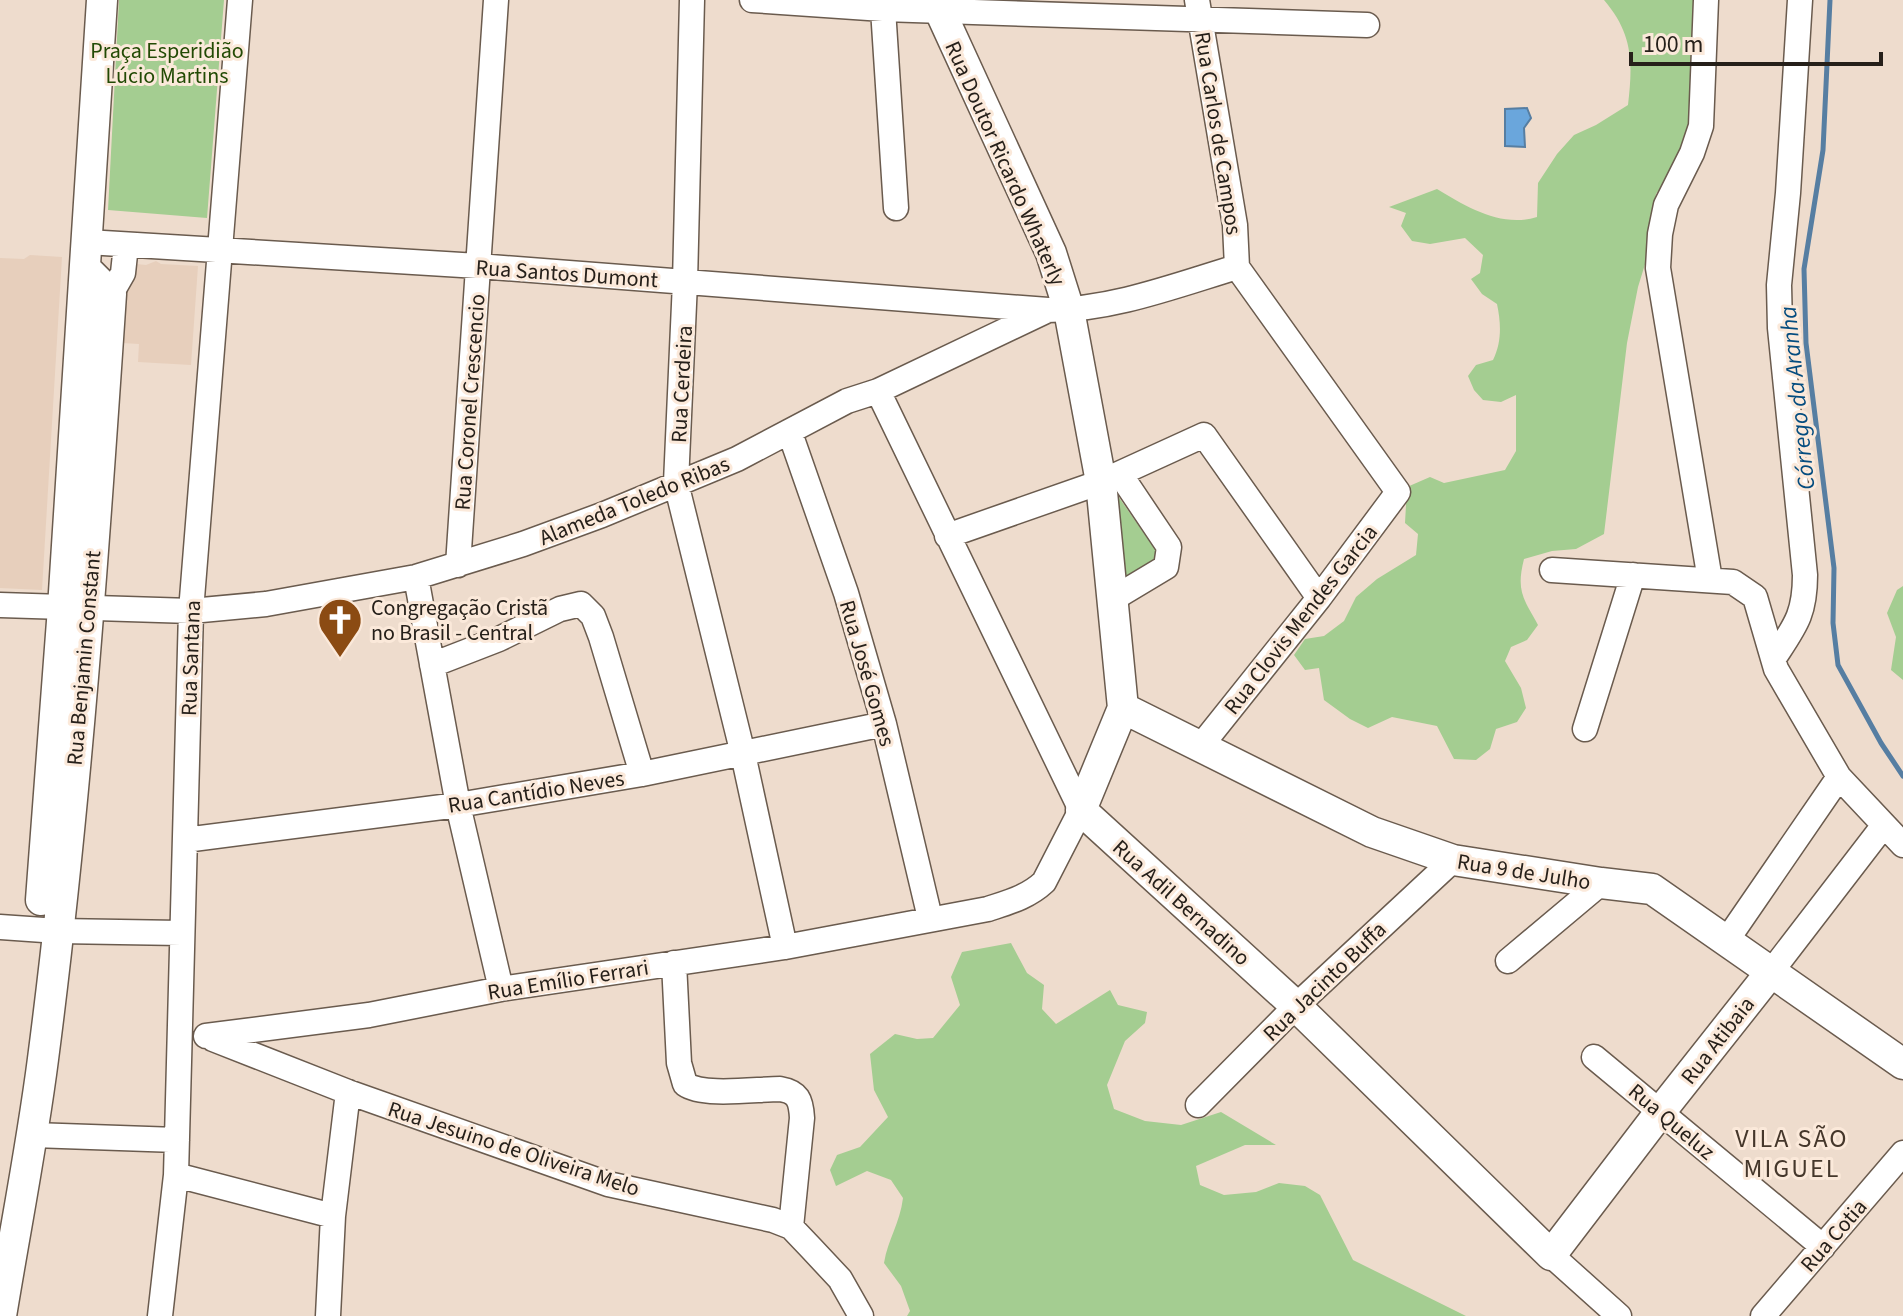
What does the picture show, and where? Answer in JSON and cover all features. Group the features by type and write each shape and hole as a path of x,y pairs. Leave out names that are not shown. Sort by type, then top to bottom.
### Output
{"main road":[{"name":"Rua Benjamin Constant","path":"76,608 86,255 102,0"},
{"name":"Rua Doutor Ricardo Whaterly","path":"937,4 1051,253 1058,310 1110,478 1111,600 1123,708"},
{"path":"86,255 111,294"},
{"name":"Rua Benjamin Constant","path":"1,1316 6,1240 33,1135 43,1058 48,931 76,608 111,294"},
{"path":"1081,810 1123,708"},
{"name":"Rua 9 de Julho","path":"1123,708 1372,832 1453,860 1652,889 1903,1064"},
{"name":"Rua Adil Bernadino","path":"1081,810 1296,1006 1551,1255"},
{"name":"Rua Atibaia","path":"1551,1255 1771,972"}],"street":[{"name":"Rua Santana","path":"160,1316 176,1175 191,611 240,0"},
{"name":"Rua Coronel Crescencio","path":"458,565 496,0"},
{"name":"Rua Cerdeira","path":"692,0 676,483 743,754 785,947"},
{"path":"752,0 883,9 937,4 1323,11 1367,25"},
{"path":"1706,0 1701,126 1698,141 1666,205 1658,268 1710,580"},
{"path":"1774,658 1799,618 1805,600 1779,297 1800,0"},
{"path":"883,9 896,208"},
{"name":"Rua Carlos de Campos","path":"1199,9 1235,225 1237,267"},
{"name":"Rua Santos Dumont","path":"86,255 126,245 478,266 1058,310"},
{"path":"111,294 123,273 126,245"},
{"name":"Alameda Toledo Ribas","path":"0,605 191,611 266,604 416,577 602,515 737,459 847,401 878,391 1058,310 1130,298 1237,267"},
{"name":"Rua Clovis Mendes Garcia","path":"1200,747 1319,598 1398,492 1237,267"},
{"name":"Rua Adil Bernadino","path":"878,391 1081,810"},
{"name":"Rua José Gomes","path":"790,433 846,593 884,724 930,918"},
{"path":"947,536 1110,478 1204,435 1319,598"},
{"path":"1110,478 1169,547 1166,567 1111,600"},
{"path":"1552,570 1733,582 1755,597 1776,669 1839,777 1903,845"},
{"path":"1585,729 1633,575"},
{"path":"416,577 458,805 501,989"},
{"path":"432,665 499,639 560,609 581,604 593,616 601,637 642,774"},
{"name":"Rua Cantídio Neves","path":"185,840 458,805 642,774 884,724"},
{"path":"1727,940 1839,777"},
{"name":"Rua Emílio Ferrari","path":"206,1036 369,1015 501,989 785,947 988,909 1035,891 1044,882 1081,810"},
{"name":"Rua Atibaia","path":"1771,972 1884,825"},
{"name":"Rua Jacinto Buffa","path":"1198,1105 1296,1006 1453,860"},
{"path":"1508,961 1601,883"},
{"path":"0,927 48,931 181,933"},
{"path":"674,963 679,1063 685,1084 691,1089 705,1091 780,1089 797,1095 802,1118 791,1227 840,1279 861,1316"},
{"name":"Rua Jesuino de Oliveira Melo","path":"180,1036 206,1036 348,1092 608,1184 773,1220 791,1227"},
{"name":"Rua Queluz","path":"1594,1057 1823,1247"},
{"path":"328,1316 333,1216 348,1092"},
{"path":"33,1135 177,1140"},
{"name":"Rua Cotia","path":"1763,1316 1903,1153"},
{"path":"176,1175 333,1216"},
{"name":"Rua Adil Bernadino","path":"1551,1255 1619,1316"}],"shaded area":[{"path":"30,255 62,257 42,590 0,588 0,258 24,259"},
{"path":"156,261 198,266 191,365 138,362 139,344 122,343 127,263 146,265"}],"green space":[{"name":"Praça Esperidião Lúcio Martins","path":"119,0 224,0 207,218 108,210"},
{"path":"1604,0 1693,0 1695,125 1688,147 1656,194 1646,261 1627,343 1604,534 1576,549 1552,551 1524,559 1522,594 1538,625 1527,640 1511,647 1505,661 1521,688 1526,708 1517,722 1496,729 1490,749 1476,760 1454,759 1437,726 1392,717 1368,728 1350,719 1324,700 1319,668 1305,670 1294,655 1305,639 1324,636 1344,621 1356,597 1377,579 1416,555 1418,534 1405,523 1407,487 1430,477 1444,483 1505,470 1516,451 1516,395 1501,402 1483,400 1468,376 1476,365 1493,360 1499,339 1497,304 1482,294 1471,279 1480,273 1483,255 1465,238 1430,244 1412,241 1401,226 1406,213 1389,207 1437,189 1472,209 1497,218 1524,220 1537,217 1538,183 1557,154 1574,135 1628,105 1629,49 1621,25"},
{"path":"1118,496 1159,555 1143,571 1121,578"},
{"path":"1903,586 1903,680 1891,670 1896,637 1887,613 1897,590"},
{"path":"1011,943 1027,973 1044,985 1042,1009 1056,1024 1110,990 1118,1005 1147,1012 1145,1023 1125,1041 1107,1085 1114,1109 1145,1121 1181,1125 1221,1112 1276,1145 1245,1145 1196,1166 1200,1185 1224,1195 1256,1192 1279,1183 1305,1186 1320,1195 1353,1260 1466,1316 907,1316 910,1311 901,1286 884,1263 903,1198 891,1180 867,1171 836,1186 830,1170 837,1155 860,1147 888,1117 874,1090 870,1054 895,1034 917,1039 933,1038 960,1005 951,977 962,952"}],"water":[{"path":"1527,108 1531,118 1524,128 1525,147 1505,146 1505,109"}],"waterway":[{"name":"Córrego da Aranha","path":"1830,0 1823,150 1804,269 1806,343 1834,568 1833,623 1838,665 1903,776"}],"place":[{"name":"Congregação Cristã no Brasil - Central","path":"340,659"}],"district":[{"name":"VILA SÃO MIGUEL","path":"1792,1153"}]}
